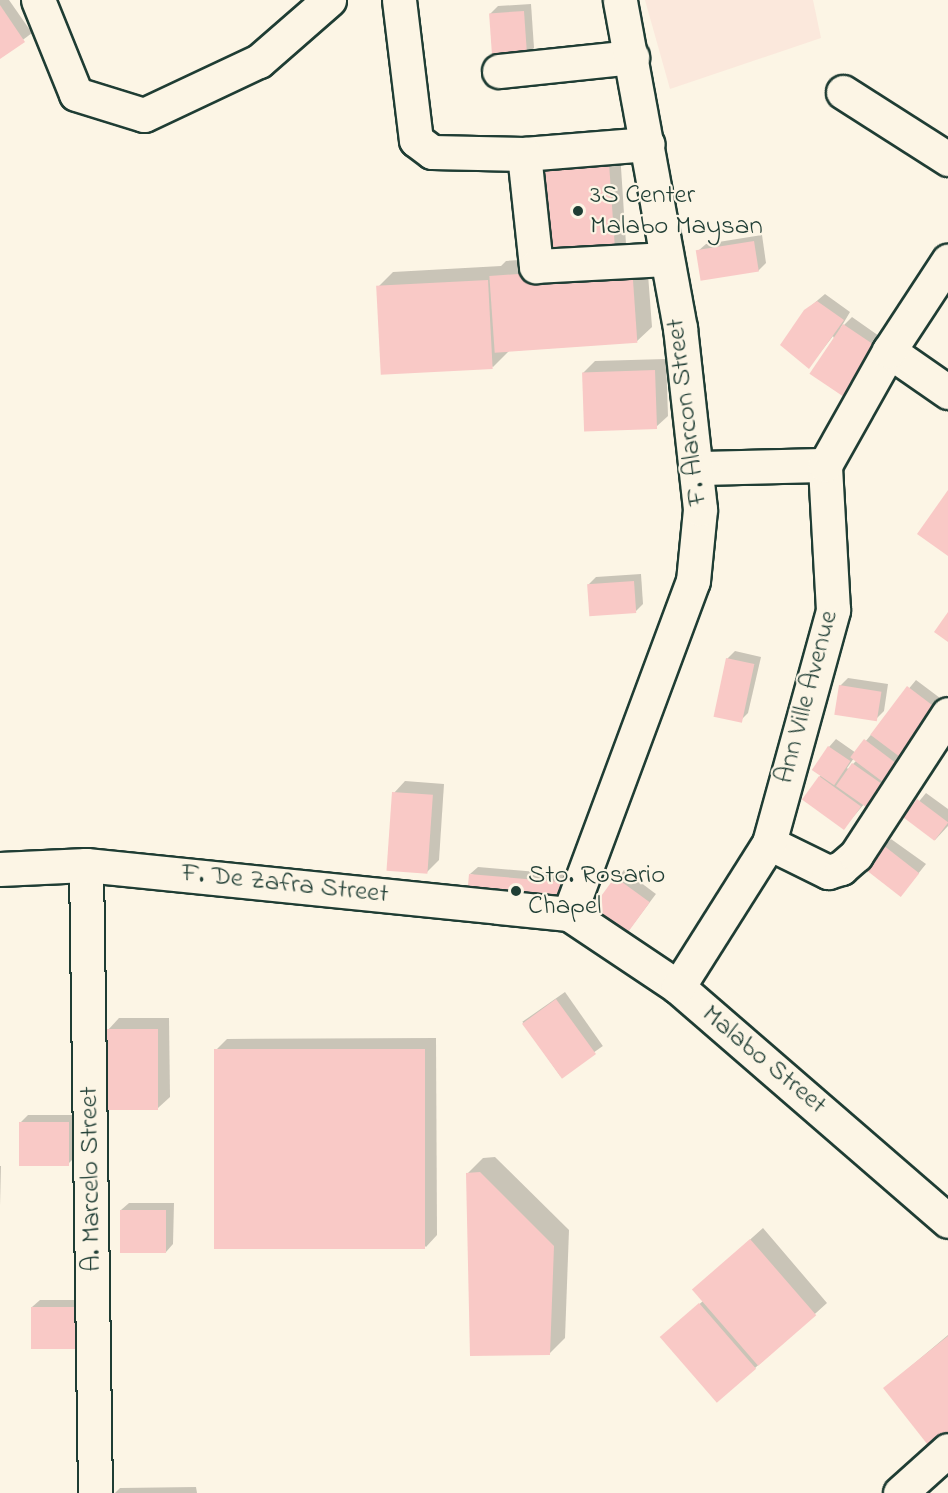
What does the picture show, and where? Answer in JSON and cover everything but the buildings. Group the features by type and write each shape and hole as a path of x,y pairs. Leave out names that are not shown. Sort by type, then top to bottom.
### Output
{"street":[{"path":"38,0 76,94 144,115 259,61 329,0"},
{"path":"399,0 416,140 432,152 524,154 648,144"},
{"name":"F. Alarcon Street","path":"569,914 693,581 700,509 698,468 680,328 664,260 648,144 620,0"},
{"path":"498,71 632,57"},
{"path":"843,92 948,159"},
{"path":"524,154 536,266 664,260"},
{"path":"698,468 825,465 889,351 948,261"},
{"path":"889,351 948,392"},
{"name":"Ann Ville Avenue","path":"678,987 769,843 833,610 825,465"},
{"path":"769,843 828,872 841,868 856,855 948,714"},
{"name":"F. De Zafra Street","path":"0,869 86,865 569,914"},
{"name":"A. Marcelo Street","path":"86,865 95,1493"},
{"name":"Malabo Street","path":"569,914 678,987 948,1221"},
{"path":"900,1493 948,1450"}],"shaded area":[{"path":"645,0 813,0 821,38 670,89"}],"place":[{"name":"3S Center Malabo Maysan","path":"578,211"},
{"name":"Sto. Rosario Chapel","path":"516,891"}]}
